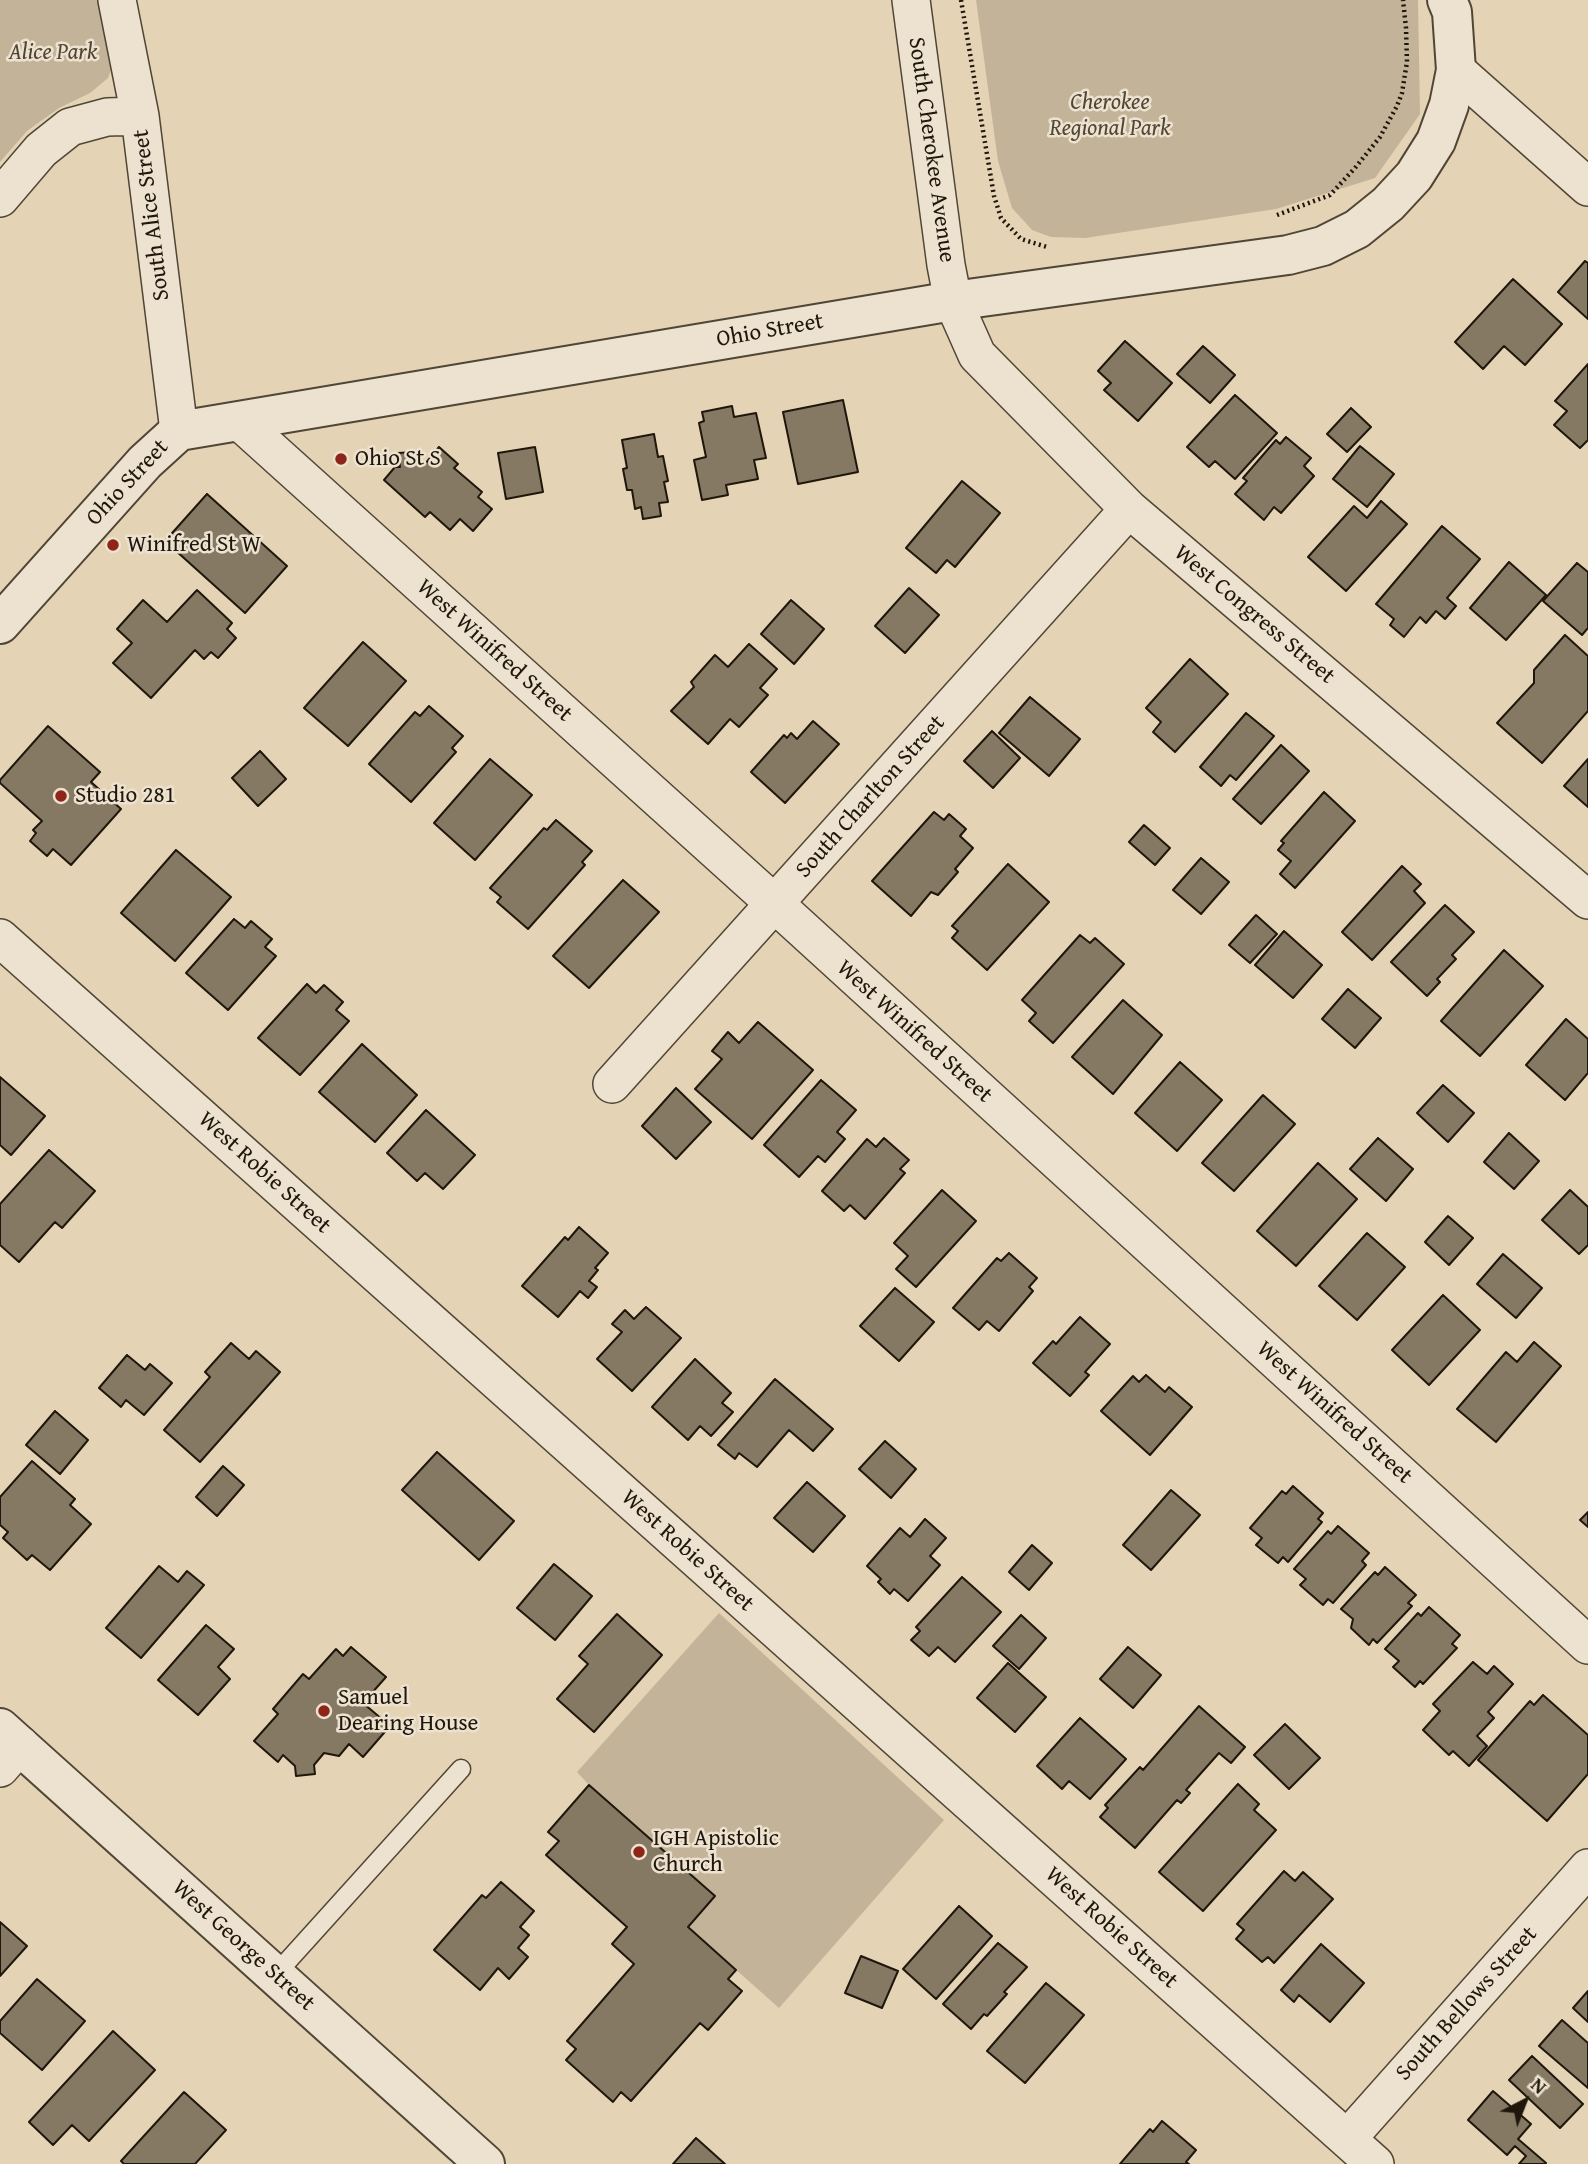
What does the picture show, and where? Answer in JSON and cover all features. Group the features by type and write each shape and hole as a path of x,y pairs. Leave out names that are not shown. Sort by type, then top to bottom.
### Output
{"street":[{"name":"South Alice Street","path":"117,0 140,117 179,431"},
{"name":"South Cherokee Avenue","path":"911,0 953,301"},
{"name":"Ohio Street","path":"0,624 145,462 179,431 953,301 1288,255 1323,246 1357,229 1388,204 1414,176 1436,141 1449,105 1456,70 1452,12 1447,0"},
{"path":"1456,70 1588,187"},
{"path":"0,198 41,150 70,127 107,117 140,117"},
{"name":"West Congress Street","path":"953,301 977,355 1129,509 1588,900"},
{"name":"West Winifred Street","path":"239,421 775,904 1588,1645"},
{"name":"South Charlton Street","path":"612,1084 1129,509"},
{"name":"West Robie Street","path":"0,938 1374,2164"},
{"name":"West George Street","path":"7,1747 275,1975 485,2164"},
{"name":"South Bellows Street","path":"1347,2139 1588,1868"}],"lane":[{"path":"275,1975 461,1769"}],"path":[{"path":"961,0 994,196 1001,218 1021,239 1048,247"},
{"path":"1267,219 1330,195 1380,137 1402,93 1407,62 1403,0"}],"green space":[{"name":"Alice Park","path":"0,0 108,0 113,64 108,78 90,93 59,108 27,131 0,162"},
{"name":"Cherokee Regional Park","path":"976,0 1418,0 1420,114 1375,178 1276,209 1085,238 1051,237 1032,230 1012,208 998,161"},
{"path":"719,1613 944,1820 779,2008 688,1927 715,1896 577,1772"}],"building":[{"path":"1585,261 1588,263 1588,319 1558,292"},
{"path":"1513,279 1562,324 1525,365 1504,346 1483,369 1455,342"},
{"path":"1125,341 1172,383 1138,421 1104,390 1111,383 1098,371"},
{"path":"1203,346 1235,375 1210,403 1177,374"},
{"path":"1588,364 1588,440 1580,448 1554,425 1567,411 1555,401"},
{"path":"1235,395 1277,433 1235,479 1215,461 1209,467 1187,447"},
{"path":"843,400 858,472 798,484 783,412"},
{"path":"732,406 734,417 756,413 766,458 754,460 758,479 726,485 728,495 702,500 694,460 706,457 699,423 704,421 702,412"},
{"path":"1351,408 1371,427 1347,452 1327,434"},
{"path":"654,434 658,457 663,456 668,481 664,482 668,502 659,503 661,516 643,519 641,507 635,509 632,490 627,490 623,469 627,468 622,440"},
{"path":"1286,437 1311,458 1304,466 1314,476 1281,513 1274,507 1264,520 1235,494 1247,481 1243,478 1276,440 1280,444"},
{"path":"1360,446 1394,474 1367,507 1333,479"},
{"path":"439,447 458,464 454,468 482,492 478,497 492,509 473,531 460,519 450,530 430,512 425,517 384,480 395,467 400,467 398,453 415,452 416,464 425,464"},
{"path":"535,447 543,492 506,499 498,453"},
{"path":"962,481 1000,513 955,567 947,560 936,573 906,548"},
{"path":"207,494 287,566 245,613 165,541"},
{"path":"1381,501 1407,524 1346,591 1308,557 1354,506 1367,518"},
{"path":"1442,526 1480,559 1447,598 1456,606 1445,619 1436,611 1426,623 1420,617 1404,637 1390,625 1394,619 1376,604"},
{"path":"1509,562 1546,595 1506,640 1470,608"},
{"path":"1577,563 1588,572 1588,628 1582,635 1543,601"},
{"path":"909,588 939,615 905,653 875,626"},
{"path":"197,590 232,623 227,629 236,638 218,658 211,652 204,659 195,650 151,698 113,663 132,643 117,629 143,600 167,622"},
{"path":"791,600 824,629 794,664 761,634"},
{"path":"1565,635 1588,656 1588,711 1542,763 1497,723 1534,683 1534,670"},
{"path":"363,642 406,681 348,746 304,708"},
{"path":"749,644 777,669 760,688 768,695 739,727 730,719 708,744 671,711 694,687 691,682 715,655 728,667"},
{"path":"1190,659 1228,694 1175,752 1153,732 1161,722 1146,708"},
{"path":"1030,697 1080,739 1049,776 999,733"},
{"path":"429,706 463,736 452,748 456,752 411,802 369,764 415,712 420,716"},
{"path":"1246,713 1274,736 1236,780 1230,775 1221,786 1200,767"},
{"path":"813,721 839,744 785,803 751,772 784,735 787,738 791,733 797,739"},
{"name":"Studio 281","path":"48,726 100,772 91,782 121,809 71,865 53,849 47,856 30,841 36,833 33,830 42,821 0,783"},
{"path":"992,731 1020,758 993,788 964,761"},
{"path":"1281,745 1309,771 1261,824 1233,799"},
{"path":"260,751 286,779 258,806 232,778"},
{"path":"490,759 532,795 475,860 434,823"},
{"path":"1588,759 1588,807 1564,786"},
{"path":"1324,792 1355,821 1295,888 1280,874 1291,861 1278,850 1284,843 1281,841"},
{"path":"934,812 944,820 949,814 966,829 960,836 973,848 955,869 958,872 938,895 931,892 911,916 872,881"},
{"path":"556,820 592,851 582,862 585,865 528,929 497,902 501,897 490,888 544,828 547,830"},
{"path":"1144,825 1170,848 1155,865 1129,842"},
{"path":"176,850 231,897 175,961 121,913"},
{"path":"1201,858 1229,882 1201,914 1173,890"},
{"path":"1008,864 1049,902 987,970 952,938 958,931 952,926"},
{"path":"1402,866 1421,884 1414,891 1425,903 1372,960 1342,932"},
{"path":"623,880 659,912 589,988 553,956"},
{"path":"1445,905 1474,932 1452,955 1456,959 1437,979 1440,982 1427,996 1391,962"},
{"path":"1256,915 1277,934 1250,963 1229,945"},
{"path":"234,919 245,928 251,921 272,939 265,947 276,956 228,1010 186,973"},
{"path":"1284,931 1322,965 1293,998 1255,965"},
{"path":"1080,935 1090,943 1095,938 1124,964 1053,1043 1029,1021 1036,1013 1022,1000"},
{"path":"1504,950 1543,986 1480,1056 1441,1021"},
{"path":"307,984 316,993 324,985 343,1002 336,1010 349,1021 300,1075 258,1038"},
{"path":"1348,989 1381,1018 1355,1048 1322,1019"},
{"path":"1123,1000 1162,1035 1113,1094 1072,1057"},
{"path":"1566,1019 1588,1039 1588,1073 1565,1100 1526,1065"},
{"path":"758,1022 813,1070 752,1139 695,1089 722,1059 712,1051 728,1032 739,1043"},
{"path":"362,1044 417,1095 375,1142 319,1092"},
{"path":"1180,1062 1222,1100 1177,1151 1135,1113"},
{"path":"0,1077 45,1116 11,1155 0,1145"},
{"path":"821,1080 856,1110 837,1132 845,1139 825,1162 818,1156 799,1177 764,1145"},
{"path":"1443,1085 1474,1113 1448,1142 1417,1113"},
{"path":"676,1088 711,1122 676,1159 642,1126"},
{"path":"1263,1095 1295,1124 1234,1191 1202,1163"},
{"path":"426,1110 475,1155 443,1189 425,1173 417,1181 387,1153"},
{"path":"1509,1133 1539,1161 1514,1189 1484,1162"},
{"path":"884,1138 909,1160 900,1169 905,1173 865,1219 850,1205 844,1211 822,1191 867,1139 876,1147"},
{"path":"1378,1138 1413,1169 1386,1201 1350,1169"},
{"path":"49,1150 95,1191 62,1228 55,1222 19,1262 0,1245 0,1204"},
{"path":"1318,1163 1357,1199 1296,1266 1257,1231"},
{"path":"942,1190 976,1221 916,1287 896,1269 908,1256 894,1243"},
{"path":"1570,1190 1588,1207 1588,1245 1579,1254 1542,1220"},
{"path":"1448,1216 1473,1238 1449,1265 1425,1242"},
{"path":"579,1227 608,1253 595,1268 598,1270 589,1281 597,1287 588,1298 580,1291 558,1317 522,1286 565,1237 568,1240"},
{"path":"1367,1233 1405,1267 1357,1320 1319,1286"},
{"path":"1009,1253 1037,1278 1029,1287 1033,1291 999,1331 987,1321 979,1330 953,1308 997,1258 1001,1261"},
{"path":"1503,1254 1542,1288 1516,1318 1477,1284"},
{"path":"895,1288 934,1322 899,1361 860,1326"},
{"path":"1443,1295 1480,1330 1429,1385 1392,1350"},
{"path":"646,1307 681,1338 632,1391 597,1359 622,1332 612,1324 625,1310 634,1319"},
{"path":"1080,1317 1110,1344 1085,1372 1089,1375 1070,1396 1033,1363 1053,1341 1056,1344"},
{"path":"1534,1342 1561,1366 1496,1442 1457,1409 1506,1352 1517,1362"},
{"path":"231,1343 249,1359 256,1351 280,1372 200,1462 164,1430 210,1377 205,1372"},
{"path":"127,1355 145,1370 150,1364 172,1383 144,1415 126,1400 121,1407 99,1388"},
{"path":"695,1359 731,1393 722,1403 733,1412 711,1436 700,1426 688,1440 652,1407"},
{"path":"1146,1375 1165,1392 1169,1387 1192,1407 1150,1455 1101,1411 1133,1376 1139,1382"},
{"path":"775,1379 833,1429 813,1451 789,1430 757,1467 739,1453 735,1459 718,1445"},
{"path":"55,1411 88,1440 60,1474 26,1445"},
{"path":"885,1441 916,1469 891,1498 859,1469"},
{"path":"437,1452 514,1521 479,1560 402,1490"},
{"path":"32,1461 75,1499 70,1505 91,1524 50,1570 32,1555 27,1560 3,1538 8,1532 0,1525 0,1497"},
{"path":"223,1466 244,1485 217,1516 196,1497"},
{"path":"807,1482 845,1516 813,1552 774,1518"},
{"path":"1293,1486 1323,1513 1318,1519 1322,1522 1288,1562 1283,1557 1278,1563 1256,1545 1262,1538 1250,1528 1282,1491 1286,1494"},
{"path":"1171,1490 1200,1515 1151,1570 1123,1545"},
{"path":"1588,1512 1588,1527 1580,1520"},
{"path":"925,1519 946,1538 930,1556 940,1565 908,1601 894,1589 890,1594 878,1582 881,1579 867,1566 900,1528 910,1537"},
{"path":"1338,1526 1369,1553 1362,1561 1366,1565 1333,1603 1328,1599 1323,1605 1300,1585 1306,1579 1294,1569 1328,1531 1331,1534"},
{"path":"1032,1545 1052,1563 1029,1590 1009,1572"},
{"path":"554,1564 592,1596 555,1640 517,1608"},
{"path":"159,1566 178,1582 187,1571 204,1585 141,1658 106,1628"},
{"path":"1385,1567 1416,1595 1408,1603 1412,1606 1377,1643 1373,1639 1369,1645 1351,1628 1353,1619 1341,1609 1375,1572 1378,1575"},
{"path":"962,1577 1001,1612 955,1662 938,1647 929,1656 911,1640 920,1631 916,1627"},
{"path":"1429,1607 1460,1635 1452,1644 1457,1648 1423,1684 1420,1681 1415,1687 1393,1667 1399,1661 1385,1649 1418,1613 1421,1616"},
{"path":"617,1614 662,1655 594,1732 557,1699 588,1664 579,1656"},
{"path":"1021,1615 1046,1638 1019,1669 993,1646"},
{"path":"206,1625 234,1649 218,1667 230,1679 198,1715 158,1680"},
{"name":"Samuel Dearing House","path":"351,1647 386,1677 363,1703 390,1726 363,1757 349,1744 339,1756 324,1753 314,1765 315,1774 296,1776 295,1766 283,1755 278,1762 254,1741 278,1714 273,1709 303,1674 309,1679 336,1649 343,1656"},
{"path":"1128,1647 1161,1675 1133,1708 1100,1679"},
{"path":"1473,1662 1487,1674 1494,1666 1513,1684 1488,1712 1494,1718 1477,1736 1487,1746 1469,1766 1453,1751 1449,1755 1423,1730 1440,1711 1433,1704"},
{"path":"1008,1663 1046,1697 1015,1732 977,1698"},
{"path":"1543,1695 1588,1735 1588,1774 1547,1821 1478,1760 1530,1701 1534,1705"},
{"path":"1199,1706 1245,1747 1231,1763 1219,1753 1186,1790 1190,1793 1181,1803 1177,1800 1135,1848 1100,1817 1108,1808 1105,1805 1140,1767 1143,1770"},
{"path":"1080,1718 1126,1759 1090,1799 1069,1781 1062,1789 1037,1766"},
{"path":"1285,1724 1320,1758 1289,1789 1254,1755"},
{"path":"1238,1784 1259,1804 1254,1810 1276,1830 1203,1911 1159,1872"},
{"path":"589,1785 715,1896 688,1927 736,1970 728,1979 742,1991 708,2030 700,2023 631,2101 621,2092 613,2102 566,2060 576,2049 567,2041 634,1964 612,1944 627,1927 546,1855 559,1841 548,1832"},
{"path":"1284,1871 1295,1881 1303,1872 1333,1899 1274,1963 1268,1957 1262,1962 1236,1939 1244,1930 1237,1924"},
{"path":"501,1882 534,1911 520,1927 529,1935 518,1948 528,1957 509,1979 498,1968 480,1990 434,1950 482,1895 486,1898"},
{"path":"959,1906 992,1936 936,1999 903,1969"},
{"path":"0,1922 27,1946 0,1976"},
{"path":"998,1943 1027,1967 1004,1992 1007,1994 971,2029 943,2004"},
{"path":"1321,1944 1364,1983 1330,2022 1299,1995 1294,2002 1281,1990"},
{"path":"861,1956 898,1971 882,2008 845,1993"},
{"path":"37,1979 85,2021 42,2070 0,2033 0,2021"},
{"path":"1046,1983 1084,2015 1025,2083 987,2051"},
{"path":"1588,1991 1588,2022 1573,2008"},
{"path":"1562,2020 1588,2043 1588,2088 1539,2046"},
{"path":"113,2031 155,2070 89,2141 72,2125 53,2145 29,2122"},
{"path":"1532,2056 1583,2104 1560,2128 1509,2080"},
{"path":"1493,2091 1531,2124 1518,2139 1545,2164 1519,2164 1526,2156 1515,2146 1507,2155 1468,2120"},
{"path":"184,2092 226,2130 195,2164 124,2164 121,2161"},
{"path":"1162,2121 1196,2150 1186,2162 1189,2164 1120,2164 1150,2129 1153,2132"},
{"path":"696,2138 725,2164 673,2164"}],"place":[{"name":"Ohio St S","path":"341,459"},
{"name":"Winifred St W","path":"113,545"},
{"name":"Studio 281","path":"61,796"},
{"name":"Samuel Dearing House","path":"324,1711"},
{"name":"IGH Apistolic Church","path":"639,1852"}]}
